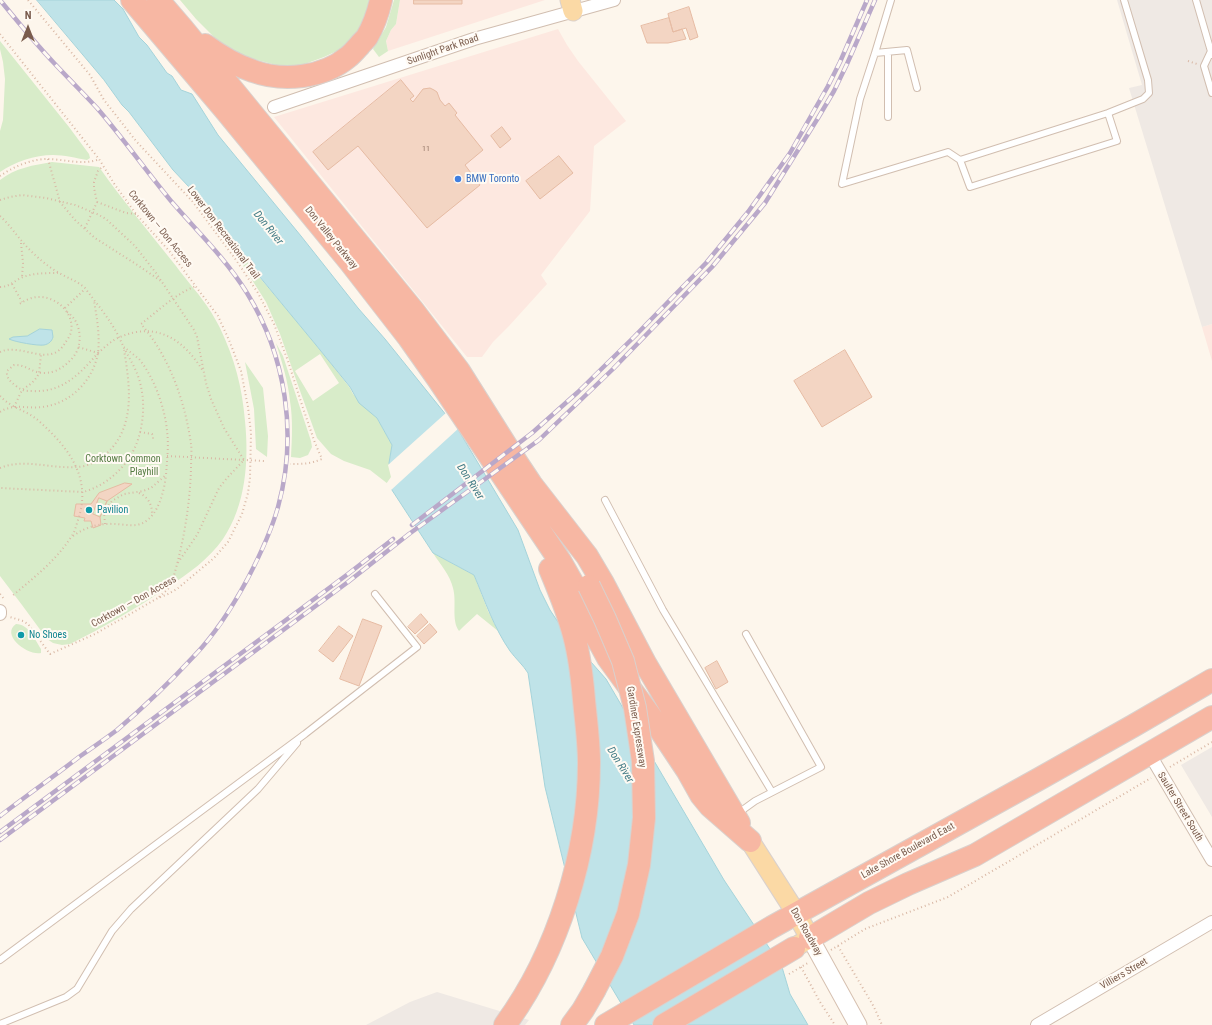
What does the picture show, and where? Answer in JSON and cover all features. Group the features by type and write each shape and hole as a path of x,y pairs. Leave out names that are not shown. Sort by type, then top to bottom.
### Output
{"highway":[{"name":"Don Valley Parkway","path":"132,0 226,111 359,273 522,487"},
{"name":"Don Valley Parkway","path":"158,0 184,28 412,309 459,371 517,463 522,487"},
{"path":"184,28 218,55 254,72 281,78 309,75 331,68 348,57 366,38 377,18 381,0"},
{"name":"Gardiner Expressway","path":"522,487 589,586 605,620 623,661 634,708 643,761 644,818 639,865 628,914 612,956 586,1004 572,1025"},
{"path":"505,1025 516,1010 532,980 560,922 569,895 584,832 589,763 581,672 572,630 558,587 540,546 522,487"},
{"path":"522,487 587,556 645,662 750,841"},
{"path":"522,487 573,584 589,623 608,658 663,734 701,796 710,806 750,841"},
{"name":"Lake Shore Boulevard East","path":"606,1025 796,913 1046,775 1212,680"},
{"path":"664,1025 869,903 908,884 975,855 1212,717"}],"main road":[{"name":"Don Roadway","path":"750,841 796,913 802,943"}],"street":[{"name":"Sunlight Park Road","path":"274,107 571,5 614,0"},
{"name":"Saulter Street South","path":"1149,753 1212,860"},
{"name":"Villiers Street","path":"1036,1025 1212,922"},
{"name":"Don Roadway","path":"802,943 858,1025"}],"lane":[{"path":"891,0 860,98 842,184 948,152 960,160 970,187 1117,141 1108,113"},
{"path":"960,160 1108,113 1143,99 1149,93 1148,80 1124,0"},
{"path":"1196,0 1212,53 1204,66 1212,93"},
{"path":"875,53 907,50 917,88"},
{"path":"888,52 888,117"},
{"path":"605,500 663,610 772,792"},
{"path":"0,960 305,734 417,647 374,594"},
{"path":"734,816 755,801 821,767 746,634"},
{"path":"0,1024 66,997 77,989 112,931 131,908 258,789 305,734"}],"path":[{"name":"Lower Don Recreational Trail","path":"28,0 90,75 104,100 136,141 193,202 236,260 258,293 274,324 288,360 313,437 322,459 313,463 290,464"},
{"name":"Corktown — Don Access","path":"0,34 100,159 103,166 136,214 170,252 218,316 241,371 248,407 251,438 250,478 242,514 228,542 210,562 176,589 95,634 50,654 28,624 23,621 13,619"},
{"path":"1188,60 1200,66"},
{"path":"48,159 60,202 75,220 98,239 162,282"},
{"path":"0,176 16,167 33,161 48,159 92,163 100,159"},
{"path":"85,228 97,202 94,182 98,171 103,166"},
{"path":"0,200 22,195 46,198 75,205 92,212 108,222 135,246 156,272 195,333 208,392 219,419 244,460"},
{"path":"97,202 126,213 136,214"},
{"path":"0,216 7,222 21,241 33,253 59,273 74,279 85,289 103,310 120,337 123,346 128,373 129,390 128,413 122,432 112,449 91,464 77,467 16,464 0,468"},
{"path":"21,241 23,263 22,277"},
{"path":"0,287 6,287 22,277 37,274 59,273"},
{"path":"12,284 22,302"},
{"path":"158,598 171,584 177,564 186,520 190,480 191,445 187,420 179,391 156,343 141,324 173,299 188,289 196,286"},
{"path":"65,308 85,289"},
{"path":"0,352 12,349 41,355 52,354 63,347 71,332 71,321 65,308 53,300 36,296 18,305"},
{"path":"0,412 4,409 14,407 37,408 58,403 74,395 85,383 93,369 98,353 98,326 93,300"},
{"path":"67,312 72,314 77,323 79,332 76,353 61,368 49,373 39,373 17,365 11,367 7,373 9,379 22,390 45,391 54,389 66,383 84,369 98,353 120,337 147,331 160,333 175,340 190,353 204,372"},
{"path":"0,488 83,492 96,487 116,474 129,457 135,446 140,432 143,413 142,392 136,372 123,346"},
{"path":"72,536 88,528 105,524 134,525 144,522 152,515 158,505 164,486 166,475 167,432 162,406 154,384 138,358 123,346"},
{"path":"78,347 98,353"},
{"path":"14,407 22,390 32,383 39,373 41,355"},
{"path":"0,396 6,402 28,413 39,421 59,441 77,467 83,492 82,509 72,536 50,562 11,597"},
{"path":"140,432 152,434 153,441"},
{"path":"167,456 191,456 264,461"},
{"path":"177,564 197,536 219,488 244,460"},
{"path":"105,524 104,513 111,502 121,495 131,492 145,491 154,486 166,475"},
{"path":"138,492 143,495 150,504 152,515"},
{"path":"1172,765 1212,742"},
{"path":"882,1025 874,1007 838,946 865,929 948,897 1147,780"},
{"path":"789,974 801,967 820,1002 835,1025"}],"shaded area":[{"path":"400,0 545,0 388,51 386,41 391,30 396,24"},
{"path":"1117,0 1212,0 1212,324 1202,327 1129,88 1142,85"},
{"name":"BMW Toronto","path":"558,29 578,61 626,121 594,146 590,211 541,275 547,284 493,342 482,357 467,357 274,117"},
{"path":"1212,324 1212,361 1202,327"},
{"path":"1212,747 1212,817 1181,765"},
{"path":"437,992 529,1020 525,1025 366,1025 410,1002"}],"green space":[{"path":"180,0 371,0 361,27 354,39 339,50 302,65 280,66 242,56 223,46 196,19"},
{"path":"394,0 400,0 396,24 391,30 386,41 388,51 379,57 373,49 386,27"},
{"path":"0,41 69,127 89,154 90,158 87,160 57,155 39,156 18,162 0,172 0,131 3,120 5,79"},
{"name":"Corktown Common","path":"52,162 99,167 127,205 207,306 218,324 234,362 244,408 246,436 246,467 237,512 223,539 205,560 176,582 120,617 83,638 70,644 62,645 53,643 47,639 0,576 0,180 18,170"},
{"path":"231,242 240,249 260,278 328,360 353,394 377,418 392,445 389,463 393,478 388,484 370,470 344,461 331,454 317,438 280,334 266,302 230,245","holes":["320,354 339,383 313,401 295,371"]},
{"path":"276,343 283,356 311,441 312,447 308,455 300,458 291,457 291,408 284,372"},
{"path":"245,362 263,388 268,436 267,457 256,449 254,409"},
{"path":"433,553 474,575 488,611 498,631 477,614 459,631 455,622 454,593 452,583"},
{"path":"16,624 25,627 28,630 41,649 41,653 36,653 23,648 13,639 11,634 12,629"}],"water":[{"name":"Don River","path":"37,0 114,0 123,9 139,37 147,45 167,73 172,76 181,90 192,94 218,135 459,431 518,530 540,590 550,610 574,646 606,679 724,880 782,967 790,994 808,1025 634,1025 582,938 545,787 528,673 510,651 499,633 474,575 433,553 388,484 393,478 389,463 392,445 377,418 359,403 350,387 236,246 231,242 189,187 173,170 104,80"},
{"path":"40,329 52,330 53,338 47,344 32,344 9,339 13,337 27,336"}],"pier":[{"path":"447,412 459,428 390,491 386,484 391,477 388,465"}],"building":[{"path":"414,0 462,0 462,4 414,4"},
{"path":"689,7 698,37 690,40 686,28 673,32 668,14"},
{"path":"669,18 673,32 682,29 686,39 668,43 647,43 641,26"},
{"name":"BMW Toronto","path":"401,80 414,96 410,99 413,102 423,89 430,88 437,92 440,100 445,106 449,103 457,113 455,115 483,150 465,165 480,185 427,228 358,146 328,170 313,152"},
{"path":"502,127 511,139 500,148 491,136"},
{"path":"559,156 573,173 540,199 526,181"},
{"path":"845,350 872,397 822,427 794,381"},
{"name":"Pavilion","path":"125,483 132,484 107,501 100,517 101,525 93,528 91,521 84,521 85,518 74,516 76,504 91,504 99,493"},
{"path":"99,498 107,501 100,517 93,514"},
{"path":"421,614 428,622 415,634 408,627"},
{"path":"363,619 382,626 359,686 340,679"},
{"path":"430,624 437,632 424,644 417,636"},
{"path":"339,626 353,636 333,662 319,651"},
{"path":"717,661 728,682 716,689 705,668"}],"railway":[{"path":"0,0 40,48 97,108 171,201 230,268 247,293 260,317 271,343 279,369 285,397 287,452 284,480 278,507 265,543 248,578 230,609 203,646 147,703 117,730 0,816"},
{"path":"412,525 532,433 578,392 706,263 748,212 790,153 828,86 867,0"},
{"path":"0,840 348,582 409,534 539,440 613,369 712,267 765,203 834,91 875,0"},
{"path":"0,832 393,539"}],"place":[{"name":"BMW Toronto","path":"458,179"},
{"name":"Pavilion","path":"89,510"},
{"name":"No Shoes","path":"21,635"}],"park label":[{"name":"Playhill","path":"144,472"}]}
